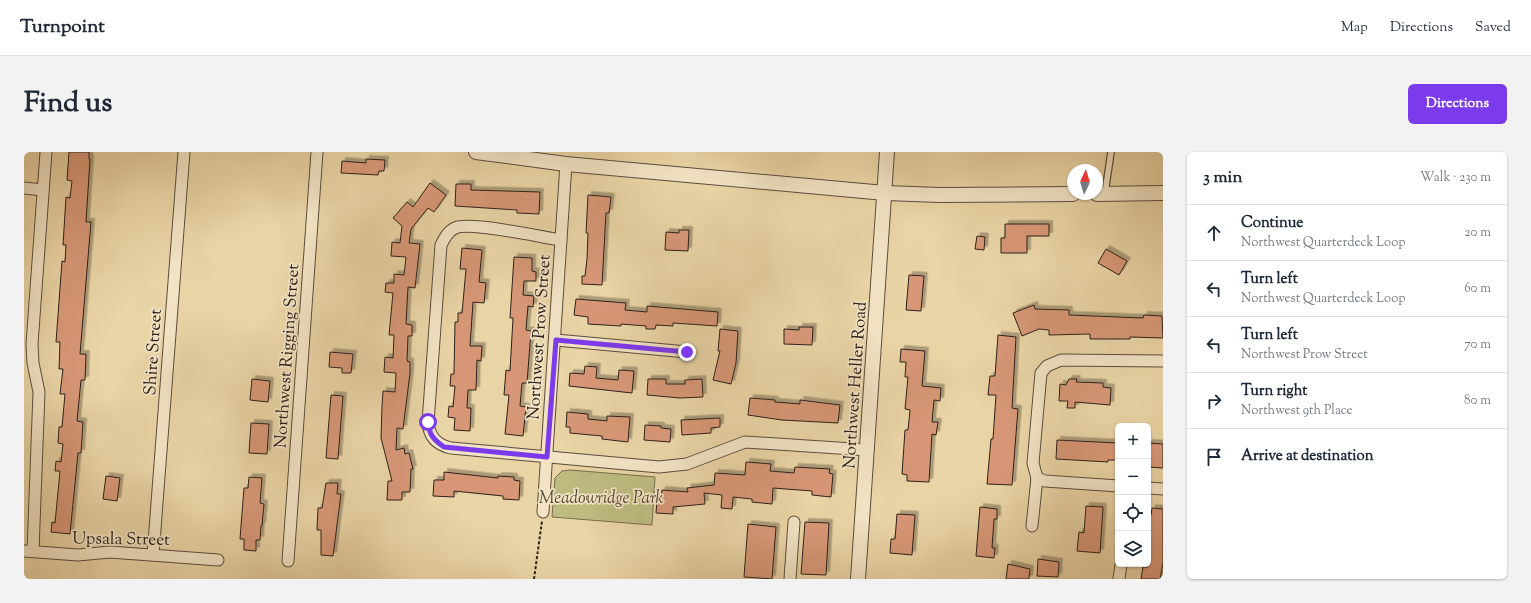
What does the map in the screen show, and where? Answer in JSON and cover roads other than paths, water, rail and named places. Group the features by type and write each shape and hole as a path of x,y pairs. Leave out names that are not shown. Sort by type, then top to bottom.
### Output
{"street":[{"path":"29,551 39,392 33,363 32,344 46,152"},
{"name":"Shire Street","path":"153,555 184,152"},
{"name":"Northwest Rigging Street","path":"288,562 317,152"},
{"path":"476,152 566,164 885,194 1067,194"},
{"name":"Northwest Heller Road","path":"858,579 868,450 887,152"},
{"name":"Northwest Prow Street","path":"543,512 556,340 566,164"},
{"path":"24,188 43,190"},
{"path":"1103,194 1163,193"},
{"path":"561,240 469,226 453,229 441,245 428,430 432,438 444,447 659,468 687,464 745,442 868,450"},
{"path":"556,340 687,352"},
{"path":"1032,526 1037,478 1033,463 1040,381 1041,374 1046,366 1061,360 1163,361"},
{"path":"1037,478 1115,486"},
{"path":"1151,488 1163,489"},
{"path":"790,579 794,522"},
{"name":"Upsala Street","path":"29,551 78,555 110,552 218,560"},
{"path":"1119,579 1121,567"}],"lane":[{"path":"1103,186 1111,152"}],"park label":[{"name":"Meadowridge Park","path":"601,497"}]}
